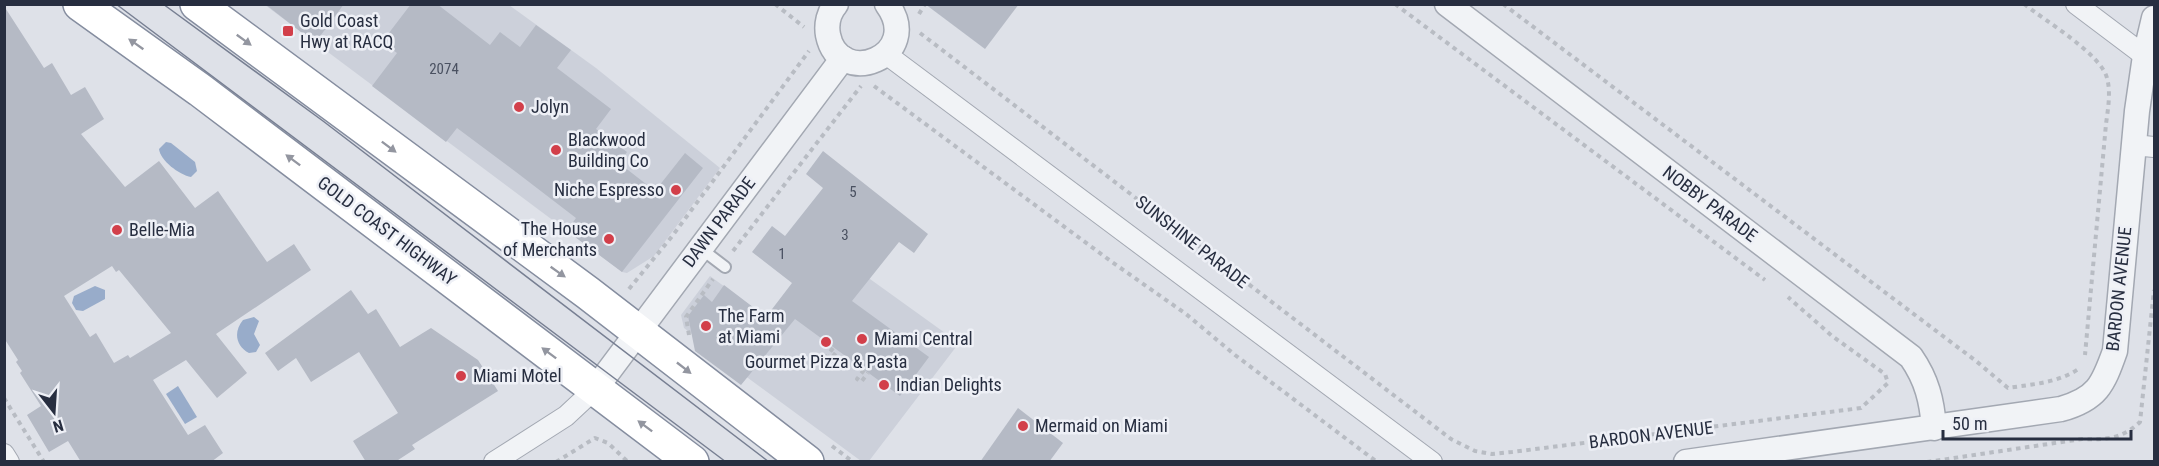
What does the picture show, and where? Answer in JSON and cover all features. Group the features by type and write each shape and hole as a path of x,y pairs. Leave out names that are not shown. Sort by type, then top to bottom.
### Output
{"highway":[{"name":"GOLD COAST HIGHWAY","path":"80,4 200,90 692,462"},
{"path":"197,4 638,332 807,462"}],"street":[{"path":"833,5 826,28 830,43 843,58 860,64 872,62 886,54 896,37 897,24 888,4"},
{"name":"NOBBY PARADE","path":"1447,4 1911,357 1923,374 1932,403 1934,428"},
{"path":"2076,4 2145,56"},
{"name":"BARDON AVENUE","path":"1686,462 2061,410 2080,404 2094,394 2106,377 2115,351 2144,146 2145,56 2154,18"},
{"name":"SUNSHINE PARADE","path":"886,54 1432,462"},
{"name":"DAWN PARADE","path":"596,388 843,58"},
{"path":"494,462 566,416 596,388"},
{"path":"4,454 9,462"}],"lane":[{"path":"700,247 724,266"}],"path":[{"path":"775,4 805,28"},
{"name":"NOBBY PARADE","path":"1395,4 1767,281"},
{"name":"NOBBY PARADE","path":"1503,4 1976,361 2008,388"},
{"name":"BARDON AVENUE","path":"2008,388 2067,377 2080,368 2086,354 2109,90 2107,75 2090,55 2024,4"},
{"name":"SUNSHINE PARADE","path":"918,25 920,34 1074,153 1451,439 1475,451"},
{"name":"DAWN PARADE","path":"628,290 673,235 810,51 808,39"},
{"name":"DAWN PARADE","path":"690,338 686,317 844,106 867,81 1186,314 1235,355 1377,462"},
{"name":"BARDON AVENUE","path":"1475,451 1492,454 1512,452 1861,408 1888,383 1885,374 1832,336 1786,294"},
{"path":"4,398 44,462"},
{"path":"556,462 595,438 608,443 628,462"}],"shaded area":[{"path":"265,5 509,5 596,68 720,168 654,256 627,273 622,272"},
{"path":"838,256 959,343 869,461 861,461 748,378 684,328 681,315 710,276 785,331"}],"water":[{"path":"166,142 171,143 195,162 197,171 191,177 176,170 163,158 159,149"},
{"path":"95,286 105,290 105,299 83,311 76,310 72,303 74,296"},
{"path":"254,317 259,321 254,334 260,345 256,352 249,353 241,347 237,334 243,320"},
{"path":"178,386 197,417 185,424 166,394"}],"building":[{"path":"265,4 344,4 315,43"},
{"path":"411,4 437,4 490,45 500,32 520,47 536,25 571,50 557,68 611,109 596,129 627,152 619,163 655,191 685,153 703,168 622,272 567,231 576,218 457,128 446,142 372,86 397,53 382,42"},
{"path":"925,4 1019,4 985,49"},
{"path":"4,6 44,68 52,63 71,95 85,87 104,119 81,134 125,187 159,161 195,208 218,191 267,262 294,244 311,270 216,334 247,373 217,398 186,360 153,380 188,435 205,425 223,453 211,462 81,462 68,441 49,452 27,415 41,406 20,373 22,371 16,362 18,360 4,338","holes":["112,266 116,272 119,270 171,333 130,358 128,355 114,363 96,333 90,337 64,296"]},
{"path":"823,151 928,234 914,253 899,242 852,301 929,357 900,396 795,319 741,385 695,351 688,316 704,295 712,302 724,285 766,317 792,283 752,252 772,226 785,236 823,188 806,174"},
{"path":"351,290 368,314 376,309 400,347 431,328 478,360 498,391 412,445 415,449 395,462 366,462 353,441 398,413 359,352 311,382 296,358 278,371 265,353"},
{"name":"Mermaid on Miami","path":"1018,408 1063,443 1049,462 980,462"}],"tram line":[{"path":"116,4 726,462"},
{"path":"163,4 323,121 769,462"}],"place":[{"name":"Gold Coast Hwy at RACQ","path":"288,31"},
{"name":"Jolyn","path":"519,107"},
{"name":"Blackwood Building Co","path":"556,150"},
{"name":"Niche Espresso","path":"676,190"},
{"name":"Belle-Mia","path":"117,230"},
{"name":"The House of Merchants","path":"609,239"},
{"name":"The Farm at Miami","path":"706,326"},
{"name":"Miami Central","path":"862,339"},
{"name":"Gourmet Pizza & Pasta","path":"826,342"},
{"name":"Miami Motel","path":"461,376"},
{"name":"Indian Delights","path":"884,385"},
{"name":"Mermaid on Miami","path":"1023,426"}]}
